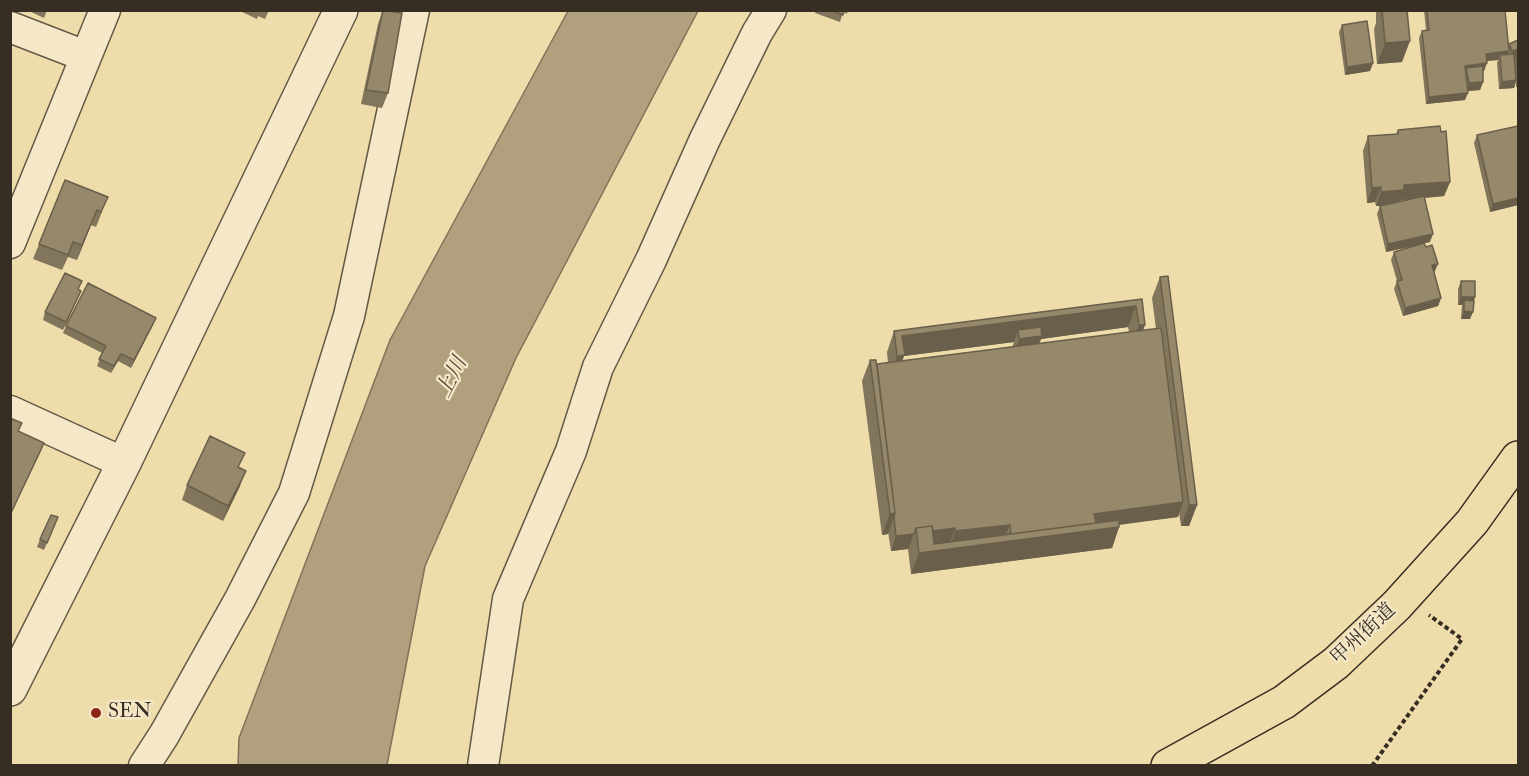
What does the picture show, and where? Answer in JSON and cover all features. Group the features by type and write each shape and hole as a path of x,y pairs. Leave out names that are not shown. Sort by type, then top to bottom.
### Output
{"highway":[{"name":"甲州街道","path":"1168,765 1284,702 1336,663 1397,605 1472,522 1518,458"},
{"path":"1220,765 1243,725"}],"street":[{"path":"10,243 105,10"},
{"path":"10,689 124,463 341,10"},
{"path":"144,765 164,735 240,599 294,493 349,316 414,10"},
{"path":"483,765 508,599 571,451 598,367 651,260 705,139 757,33 771,10"},
{"path":"10,27 85,56"},
{"path":"10,411 124,463"}],"path":[{"path":"1371,765 1462,639 1425,612"}],"water":[{"name":"上川","path":"568,11 698,11 516,358 425,566 387,765 238,765 239,738 390,340"}],"building":[{"path":"383,10 402,13 388,93 366,90"},
{"path":"831,10 844,10 843,15"},
{"path":"1382,10 1407,10 1410,41 1385,43"},
{"path":"1427,10 1505,10 1509,51 1486,54 1487,63 1465,66 1468,93 1429,97 1422,31 1429,30"},
{"path":"1367,21 1373,63 1347,67 1342,25"},
{"path":"1518,40 1518,49 1512,51 1509,44"},
{"path":"1514,54 1516,80 1502,82 1500,55"},
{"path":"1483,66 1483,82 1469,83 1466,68"},
{"path":"1440,126 1441,132 1446,131 1450,182 1404,185 1404,190 1381,192 1381,187 1372,188 1368,136 1398,134 1398,130"},
{"path":"1518,126 1518,198 1493,204 1477,135"},
{"path":"65,180 108,197 101,212 97,210 82,245 73,242 68,255 39,244"},
{"path":"1424,196 1433,234 1388,244 1380,206"},
{"path":"1424,243 1426,247 1432,245 1438,264 1432,265 1441,298 1405,308 1397,281 1402,280 1394,252"},
{"path":"65,273 82,281 78,289 81,291 66,322 45,312"},
{"path":"1168,276 1197,505 1189,505 1160,277"},
{"path":"1461,281 1475,281 1475,297 1461,297"},
{"path":"88,283 156,318 134,360 121,354 114,366 99,359 106,346 66,326"},
{"path":"1142,299 1145,325 1139,325 1136,306 902,336 905,355 897,356 894,331"},
{"path":"1464,300 1474,301 1473,312 1464,311"},
{"path":"1041,327 1042,336 1019,339 1018,330"},
{"path":"1161,328 1183,502 1094,514 1096,523 1011,534 1010,525 955,531 955,528 933,531 932,526 916,528 914,534 896,536 877,364"},
{"path":"870,360 876,360 895,513 890,514"},
{"path":"10,418 22,423 18,431 44,443 11,513"},
{"path":"210,436 245,453 238,467 246,471 228,506 187,485"},
{"path":"51,515 58,517 47,543 40,539"},
{"path":"1119,520 1119,527 919,553 916,528 932,526 934,544"}],"place":[{"name":"SEN","path":"96,713"}]}
